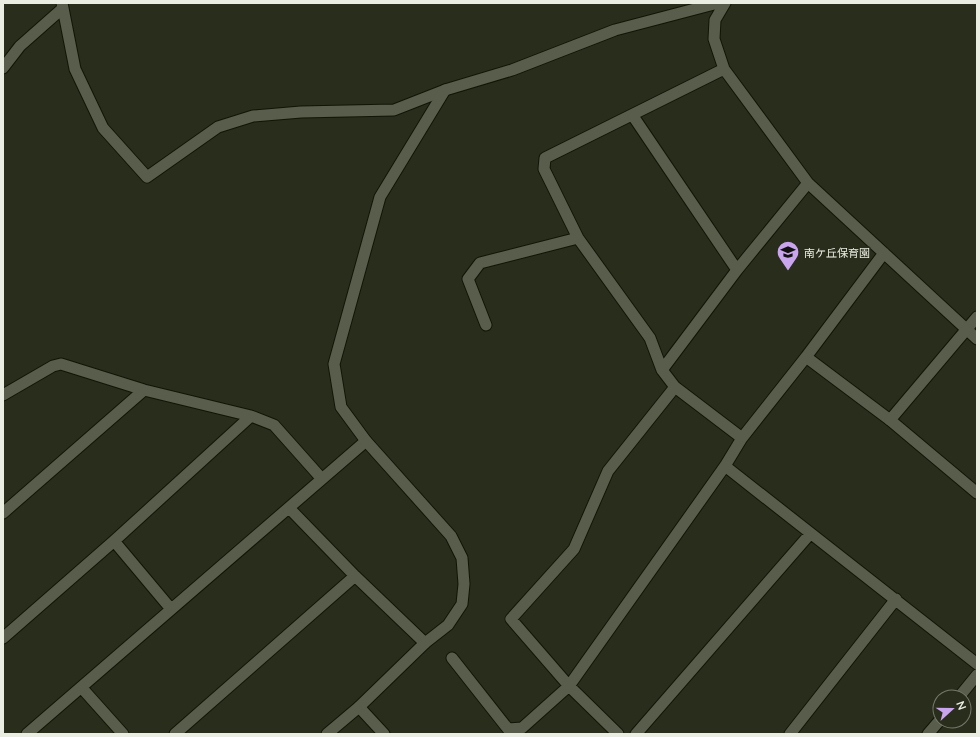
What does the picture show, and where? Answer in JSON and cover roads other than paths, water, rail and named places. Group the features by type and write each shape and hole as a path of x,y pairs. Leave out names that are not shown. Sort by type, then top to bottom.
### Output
{"street":[{"path":"62,5 75,70 103,128 147,177 218,127 253,116 301,112 394,110 446,90 512,70 615,30 718,3"},
{"path":"725,3 715,20 714,39 724,69 808,183 977,339"},
{"path":"3,68 20,46 62,5"},
{"path":"724,69 633,116 545,158 544,169 578,238 650,338 662,370 675,387 742,438"},
{"path":"327,734 359,707 425,643 448,625 462,604 464,584 462,558 451,536 366,441 341,407 334,364 380,197 446,90"},
{"path":"633,116 737,270"},
{"path":"662,370 737,270 808,183"},
{"path":"486,325 468,278 480,263 578,238"},
{"path":"452,658 508,729 522,728 569,686 725,466 742,438 806,357 884,253"},
{"path":"890,420 977,317"},
{"path":"806,357 890,420 977,493"},
{"path":"3,395 52,366 61,364 144,390 251,416 274,425 322,479"},
{"path":"618,734 569,686 511,619 574,549 608,471 675,387"},
{"path":"3,512 144,390"},
{"path":"3,638 114,541 251,416"},
{"path":"27,734 366,441"},
{"path":"725,466 977,664"},
{"path":"288,508 355,576 425,643"},
{"path":"636,734 810,534"},
{"path":"114,541 171,609"},
{"path":"175,734 355,576"},
{"path":"790,734 896,599"},
{"path":"966,689 977,675"},
{"path":"81,687 123,734"},
{"path":"359,707 384,734"}],"place":[{"name":"南ケ丘保育園","path":"788,272"}]}
